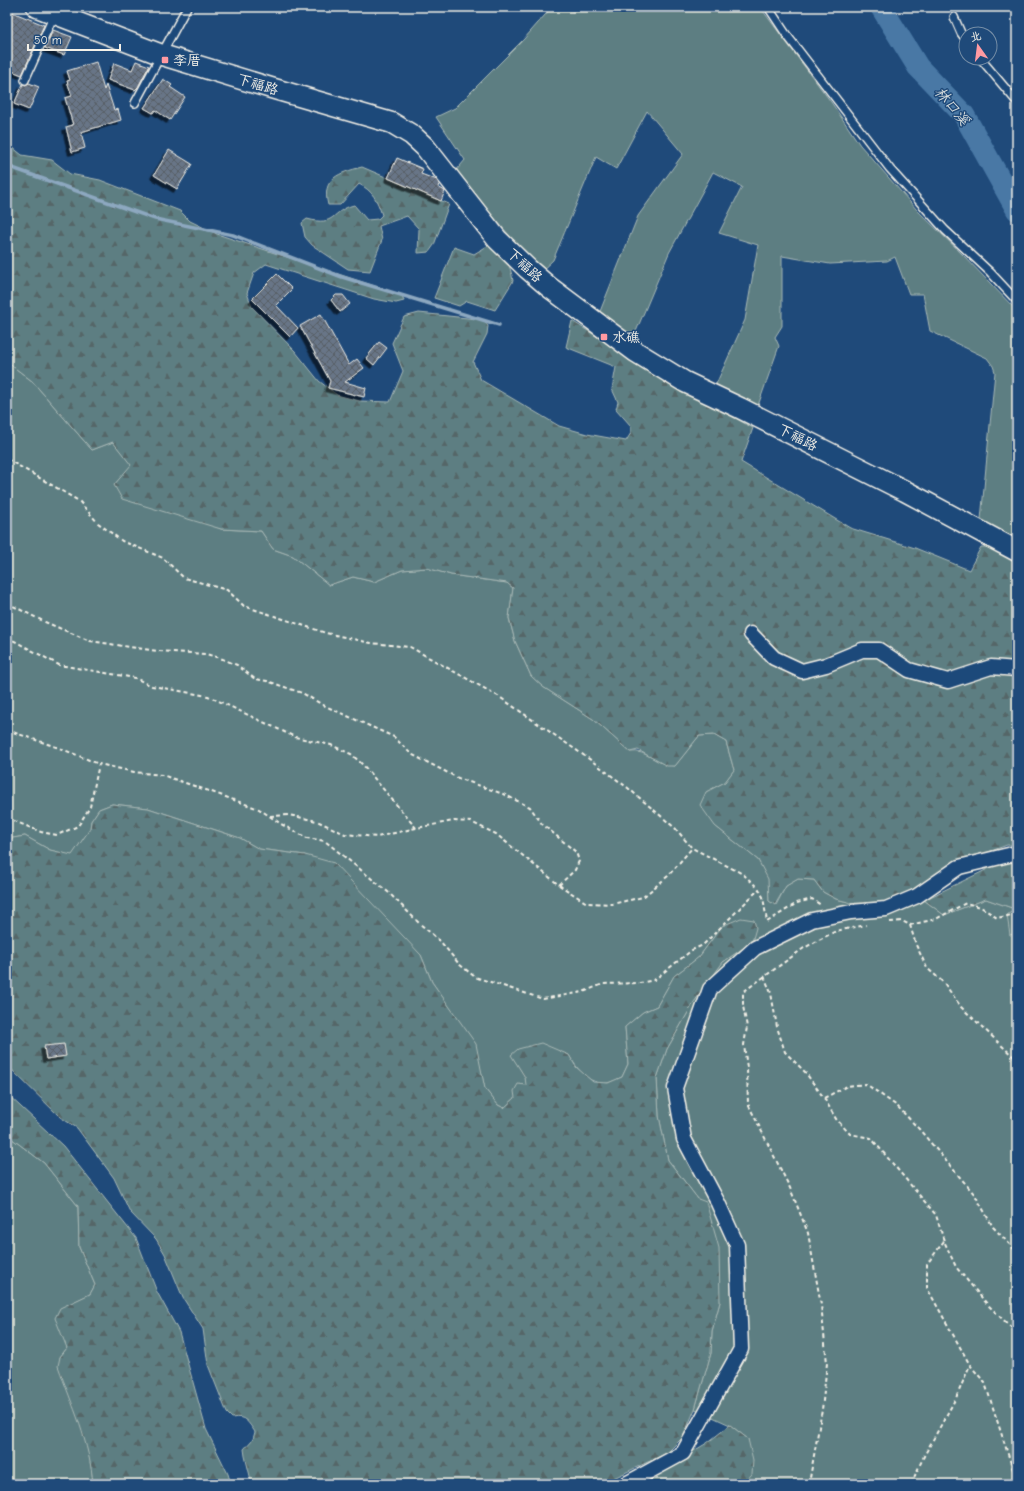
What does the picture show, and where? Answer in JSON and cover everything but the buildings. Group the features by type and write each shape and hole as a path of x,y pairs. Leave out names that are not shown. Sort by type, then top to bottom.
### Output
{"main road":[{"name":"下福路","path":"50,9 162,55 392,123 412,135 425,147 497,239 528,269 570,303 636,352 685,382 740,408 904,491 1017,551"}],"street":[{"path":"751,634 774,658 802,671 826,665 862,650 879,650 909,670 948,681 991,667 1017,669"},
{"path":"626,1484 683,1453 741,1349 737,1245 718,1203 684,1139 675,1088 710,989 755,948 812,920 851,912 886,909 917,896 959,867 1017,853"}],"lane":[{"path":"135,103 187,7"},
{"path":"768,7 786,34 890,169 945,230 990,272 1017,301"},
{"path":"25,80 50,9"},
{"path":"954,16 958,26"},
{"path":"987,66 1017,102"}],"path":[{"path":"7,459 79,501 98,524 122,541 163,558 184,578 227,590 244,606 326,633 371,643 410,647 498,696 592,761 628,788 674,828 692,848 743,874 759,889 763,897 767,922 797,903 812,899 855,927"},
{"path":"7,603 45,622 90,641 157,651 206,654 220,658 237,665 255,679 267,681 302,693 323,705 394,737 411,754 458,778 503,794 530,807 542,824 576,852 579,861 575,870 559,884"},
{"path":"7,636 59,665 135,678 152,686 208,696 295,737 331,745 351,754 363,765 416,828"},
{"path":"7,730 62,749 99,764 134,772 162,776 259,809 281,824 308,838 325,841 388,892 419,923 440,941 459,964 475,977 543,999 583,992 603,984 640,983 654,980 692,950 703,945 759,889"},
{"path":"7,818 41,832 57,835 78,826 90,807 99,764"},
{"path":"269,816 289,814 317,821 345,834 377,837 454,821 471,822 496,834 559,884 586,903 612,904 643,897 668,876 692,848"},
{"path":"888,922 902,921 910,925 936,919 966,903 981,907 997,918 1017,914"},
{"path":"807,1484 810,1478 822,1410 827,1363 821,1305 808,1233 790,1188 748,1104 747,1068 744,1045 747,1027 743,1006 743,992 804,948 836,931 868,925"},
{"path":"910,925 916,945 927,968 944,983 961,1007 1017,1060"},
{"path":"764,976 771,993 777,1027 785,1052 804,1072 824,1098 836,1119 850,1134 871,1138 913,1187 936,1215 944,1241 956,1267 988,1305 1017,1333"},
{"path":"824,1098 847,1086 866,1084 897,1106 975,1196 993,1227 1017,1252"},
{"path":"944,1241 927,1264 927,1288 970,1365 985,1382 1017,1482"},
{"path":"911,1484 924,1456 956,1398 970,1365"}],"green space":[{"path":"552,7 565,7 573,12 576,7 760,7 831,102 860,145 917,210 1017,311 1017,548 980,530 995,372 993,366 987,358 930,331 923,294 909,294 895,257 887,261 830,264 782,256 782,326 775,337 779,346 755,414 713,391 745,320 758,245 719,233 742,187 713,172 669,253 632,341 597,319 638,216 683,154 647,111 616,169 596,157 553,260 538,274 527,256 455,172 465,160 436,117 455,108 524,39"},
{"path":"7,143 22,155 52,160 70,174 100,180 180,211 190,221 217,234 402,295 404,301 396,303 374,299 266,264 254,273 247,293 252,307 295,351 319,381 337,395 360,401 390,402 403,371 392,343 404,317 419,313 484,320 488,326 487,334 473,362 481,380 559,426 587,434 626,441 631,433 631,426 616,409 618,402 612,389 616,367 566,347 572,321 677,386 753,428 741,462 850,528 915,548 969,570 981,547 988,547 1017,562 1017,845 1007,845 962,863 917,891 878,904 852,903 836,899 823,892 814,880 798,879 786,886 775,905 769,901 768,879 758,860 715,826 700,805 706,792 725,782 734,770 726,742 714,735 699,736 675,766 667,766 638,750 630,752 593,719 543,687 531,676 515,641 509,618 513,588 507,583 451,575 427,568 402,570 374,582 353,577 329,585 293,556 273,549 261,531 221,529 122,499 114,485 131,465 113,442 92,450 32,381 7,362"},
{"path":"362,167 449,204 434,245 429,252 418,253 419,229 407,216 379,226 382,240 370,271 348,269 312,245 305,237 302,223 307,219 317,221 329,220 346,208 354,205 367,220 378,219 382,215 374,196 359,184 340,205 328,205 327,189 334,178"},
{"path":"494,242 506,260 513,281 495,310 467,301 459,306 434,298 454,247 474,254"},
{"path":"7,362 32,381 92,450 113,442 132,465 114,485 221,529 261,531 273,549 293,556 329,585 353,577 374,582 402,570 427,568 451,575 507,583 513,588 509,618 515,641 531,676 543,687 593,719 630,752 642,753 663,763 675,766 699,736 714,735 726,742 734,770 725,782 706,792 715,826 758,860 769,879 769,901 776,905 786,886 798,879 814,880 823,892 836,899 852,903 878,904 917,891 924,900 944,915 986,899 1015,909 1010,935 1017,933 1017,1484 743,1484 748,1480 748,1439 730,1425 695,1409 711,1353 712,1331 720,1302 698,1199 668,1160 659,1116 657,1078 667,1049 694,1002 723,962 752,942 722,926 699,957 674,976 657,1006 643,1012 625,1027 628,1064 622,1077 607,1083 601,1083 589,1079 580,1071 569,1055 512,1055 525,1077 527,1085 504,1108 498,1105 485,1089 475,1044 432,982 421,955 305,855 259,849 240,838 148,808 112,804 99,809 91,821 90,829 72,856 50,850 25,836 7,839"},
{"path":"112,804 148,808 240,838 259,849 305,855 334,863 421,955 432,982 476,1044 485,1089 498,1105 504,1108 515,1098 514,1091 518,1084 526,1085 525,1077 511,1055 518,1049 541,1043 569,1055 576,1067 593,1082 608,1083 622,1077 628,1064 625,1027 643,1012 657,1006 674,976 699,957 722,926 741,918 754,920 756,928 752,942 723,962 694,1002 667,1049 657,1078 659,1116 668,1160 698,1199 706,1202 719,1248 720,1302 712,1331 711,1353 695,1409 683,1437 667,1453 601,1484 252,1484 244,1449 253,1439 255,1432 246,1420 236,1417 232,1418 227,1413 208,1365 203,1329 183,1298 165,1254 156,1239 130,1212 114,1178 77,1128 60,1117 7,1065 7,839 25,836 50,850 72,855 90,829 91,821 99,809"},
{"path":"1017,861 1017,933 1010,935 1007,915 1015,909 986,899 944,915 924,900 998,864"},
{"path":"7,1094 63,1146 136,1238 157,1292 179,1332 206,1429 228,1474 231,1484 93,1484 84,1439 58,1366 60,1357 67,1348 55,1318 60,1308 90,1294 95,1285 79,1247 78,1206 44,1163 7,1135"},
{"path":"7,1135 44,1163 78,1206 79,1247 95,1285 90,1294 61,1308 67,1348 60,1357 84,1436 93,1484 7,1484"},
{"path":"730,1425 748,1439 753,1460 752,1474 743,1484 638,1484 707,1443"}],"waterway":[{"name":"林口溪","path":"881,7 918,67 964,115 1017,210"},
{"path":"7,166 155,219 233,235 342,277 499,325"}],"place":[{"name":"李厝","path":"165,60"},
{"name":"水礁","path":"604,337"}]}
